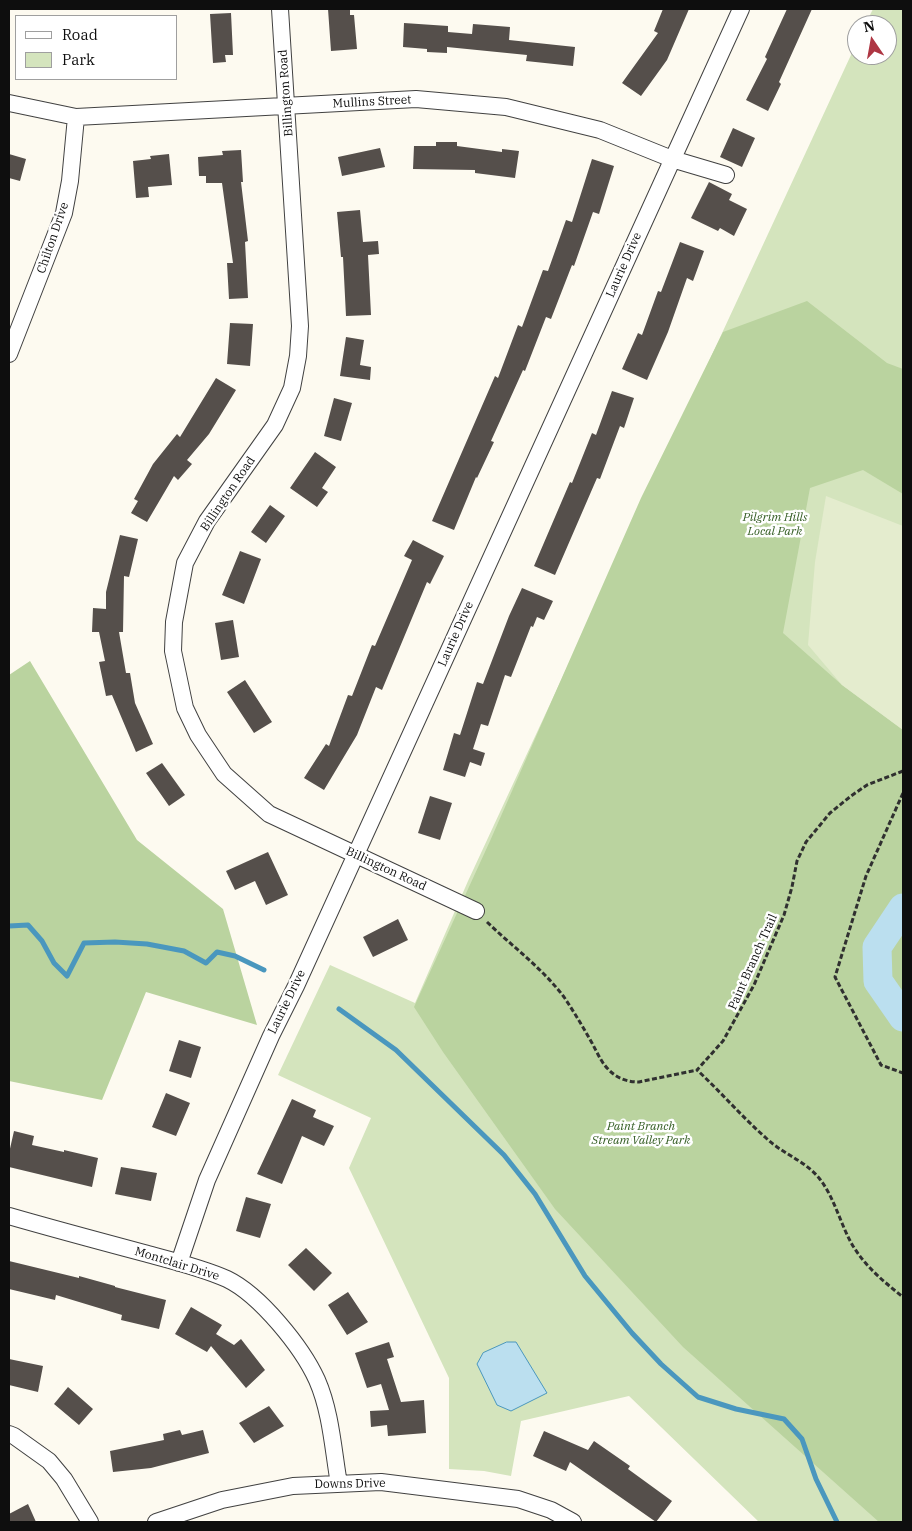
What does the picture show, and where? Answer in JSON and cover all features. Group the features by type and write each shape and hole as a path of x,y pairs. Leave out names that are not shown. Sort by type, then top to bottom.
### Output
{"street":[{"name":"Billington Road","path":"280,9 300,326 298,356 292,388 275,425 207,521 185,563 174,622 173,651 185,708 198,736 224,774 269,814 476,911"},
{"name":"Laurie Drive","path":"179,1263 207,1180 271,1036 296,986 741,9"},
{"name":"Mullins Street","path":"9,103 76,117 416,100 506,107 600,130 672,159 726,175"},
{"name":"Chilton Drive","path":"9,354 64,212 70,181 76,117"},
{"name":"Montclair Drive","path":"9,1216 179,1263 228,1280 245,1292 270,1313 303,1354 317,1380 326,1408 339,1484"},
{"path":"9,1434 49,1461 64,1479 90,1522"},
{"name":"Downs Drive","path":"156,1522 222,1500 293,1486 381,1482 518,1499 551,1510 573,1522"}],"path":[{"name":"Paint Branch Trail","path":"697,1070 723,1041 754,986 784,915 797,861 806,842 830,813 850,796 867,785 903,771"},
{"path":"903,793 866,876 835,977 882,1065 903,1073"},
{"path":"476,911 532,961 553,983 579,1020 602,1062 609,1070 630,1082 639,1082 697,1070 765,1138 780,1150 798,1159 820,1180 833,1201 853,1245 871,1269 903,1297"}],"green space":[{"name":"Paint Branch Stream Valley Park","path":"873,9 903,9 903,1522 759,1522 629,1396 521,1421 511,1476 484,1471 449,1469 449,1378 349,1168 371,1118 278,1075 330,965 415,1003 468,881 847,64 897,65 897,15 870,15"},
{"name":"Paint Branch Stream Valley Park","path":"807,301 887,363 903,369 903,494 863,470 810,488 783,633 842,685 903,730 903,1522 879,1522 683,1347 555,1209 443,1052 414,1007 490,841 641,498 723,332"},
{"path":"826,496 903,526 903,730 842,685 808,645 815,562"},
{"path":"30,661 137,840 223,909 257,1025 146,992 102,1100 9,1081 9,675"}],"water":[{"path":"507,1342 516,1342 547,1393 511,1411 497,1405 477,1364 483,1353"}],"building":[{"path":"328,9 350,9 350,15 354,15 357,49 331,51"},
{"path":"663,9 689,9 667,60 641,96 622,83 658,33 654,31"},
{"path":"787,9 812,9 768,111 746,100 767,59 765,57"},
{"path":"231,13 233,55 225,55 226,62 213,63 210,14"},
{"path":"404,23 448,26 448,32 472,34 473,24 510,27 509,40 575,47 573,66 526,61 527,55 447,47 447,53 427,52 427,49 403,47"},
{"path":"733,128 755,138 742,167 720,157"},
{"path":"436,142 457,142 457,146 502,152 502,149 519,151 515,178 475,173 475,170 413,169 414,146 436,146"},
{"path":"380,148 385,167 342,176 338,157"},
{"path":"241,150 243,182 241,182 248,241 245,242 248,298 229,299 227,263 233,263 222,183 206,183 206,176 199,176 198,157 223,155 222,151"},
{"path":"9,154 26,159 20,181 9,178"},
{"path":"169,154 172,185 148,187 149,197 136,198 133,161 151,159 150,156"},
{"path":"592,159 614,166 599,214 593,212 574,266 572,265 551,319 546,317 525,371 523,370 491,441 494,442 476,477 454,530 432,521 495,376 498,378 518,325 522,327 543,270 548,271 566,220 572,222"},
{"path":"709,182 732,194 729,200 747,209 734,236 720,228 718,231 691,218"},
{"path":"360,210 363,242 378,241 379,254 368,255 371,315 346,316 343,257 341,257 337,212"},
{"path":"680,242 704,251 693,281 687,278 668,332 647,380 622,369 638,333 642,335 658,291 661,292"},
{"path":"230,323 253,324 250,366 227,364"},
{"path":"346,337 364,340 360,365 371,367 370,380 340,376"},
{"path":"216,378 236,390 209,434 187,460 192,464 178,480 174,476 147,522 131,513 138,501 134,499 153,464 177,434 180,437"},
{"path":"612,391 634,398 624,428 620,426 600,479 597,478 555,575 534,566 570,482 572,483 592,433 596,435"},
{"path":"334,398 352,403 341,441 324,436"},
{"path":"315,452 336,467 322,488 328,492 317,507 290,488"},
{"path":"270,505 285,516 266,543 251,532"},
{"path":"120,535 138,539 129,577 124,576 123,632 119,632 126,673 130,673 135,703 153,744 136,752 112,695 106,696 99,662 105,661 99,632 92,632 93,608 106,609 106,592"},
{"path":"413,540 444,556 430,584 427,582 382,690 376,687 357,735 324,790 304,778 326,744 329,746 348,695 352,696 372,645 375,646 412,560 404,556"},
{"path":"240,551 261,559 244,604 222,595"},
{"path":"522,588 553,601 544,620 537,617 533,627 531,626 511,677 505,675 488,726 481,724 473,749 485,753 481,766 470,762 465,777 443,770 454,733 460,735 477,682 483,684 509,616"},
{"path":"233,620 239,657 221,660 215,623"},
{"path":"245,680 272,722 254,733 227,692"},
{"path":"162,763 185,795 169,806 146,773"},
{"path":"430,796 452,803 440,840 418,833"},
{"path":"268,852 288,895 266,905 255,881 235,890 226,871"},
{"path":"398,919 408,940 373,957 363,937"},
{"path":"179,1040 201,1047 191,1078 169,1071"},
{"path":"166,1093 190,1103 176,1136 152,1127"},
{"path":"292,1099 316,1110 313,1117 334,1126 324,1146 302,1136 282,1184 257,1174"},
{"path":"14,1131 34,1136 32,1145 98,1158 92,1187 9,1167 9,1153"},
{"path":"121,1167 157,1173 151,1201 115,1194"},
{"path":"246,1197 271,1204 260,1238 236,1231"},
{"path":"306,1248 332,1273 314,1291 288,1265"},
{"path":"9,1261 79,1278 79,1276 166,1300 159,1329 121,1320 122,1315 56,1295 55,1300 9,1289"},
{"path":"348,1292 368,1322 347,1335 328,1305"},
{"path":"191,1307 222,1325 216,1334 234,1345 241,1339 265,1370 246,1388 211,1346 207,1352 175,1334"},
{"path":"389,1342 394,1357 387,1359 401,1402 424,1400 426,1433 388,1436 387,1425 371,1427 370,1411 389,1410 381,1384 367,1388 355,1353"},
{"path":"9,1359 43,1366 38,1392 9,1385"},
{"path":"68,1387 93,1409 79,1425 54,1404"},
{"path":"269,1406 284,1426 254,1443 239,1423"},
{"path":"180,1430 182,1435 203,1430 209,1453 151,1468 113,1472 110,1451 164,1440 163,1434"},
{"path":"544,1431 588,1450 594,1441 630,1466 628,1469 672,1501 656,1522 570,1462 566,1471 533,1456"},
{"path":"28,1504 36,1522 9,1522 9,1514"}],"waterway":[{"path":"903,908 877,947 878,981 903,1017"},
{"path":"9,926 28,925 42,941 54,963 67,976 84,943 115,942 147,944 184,951 206,963 217,952 235,956 264,970"},
{"path":"339,1009 396,1050 504,1155 535,1194 585,1276 632,1333 661,1364 698,1397 736,1409 784,1419 802,1439 816,1479 837,1522"}],"park label":[{"name":"Pilgrim Hills Local Park","path":"775,525"}]}
